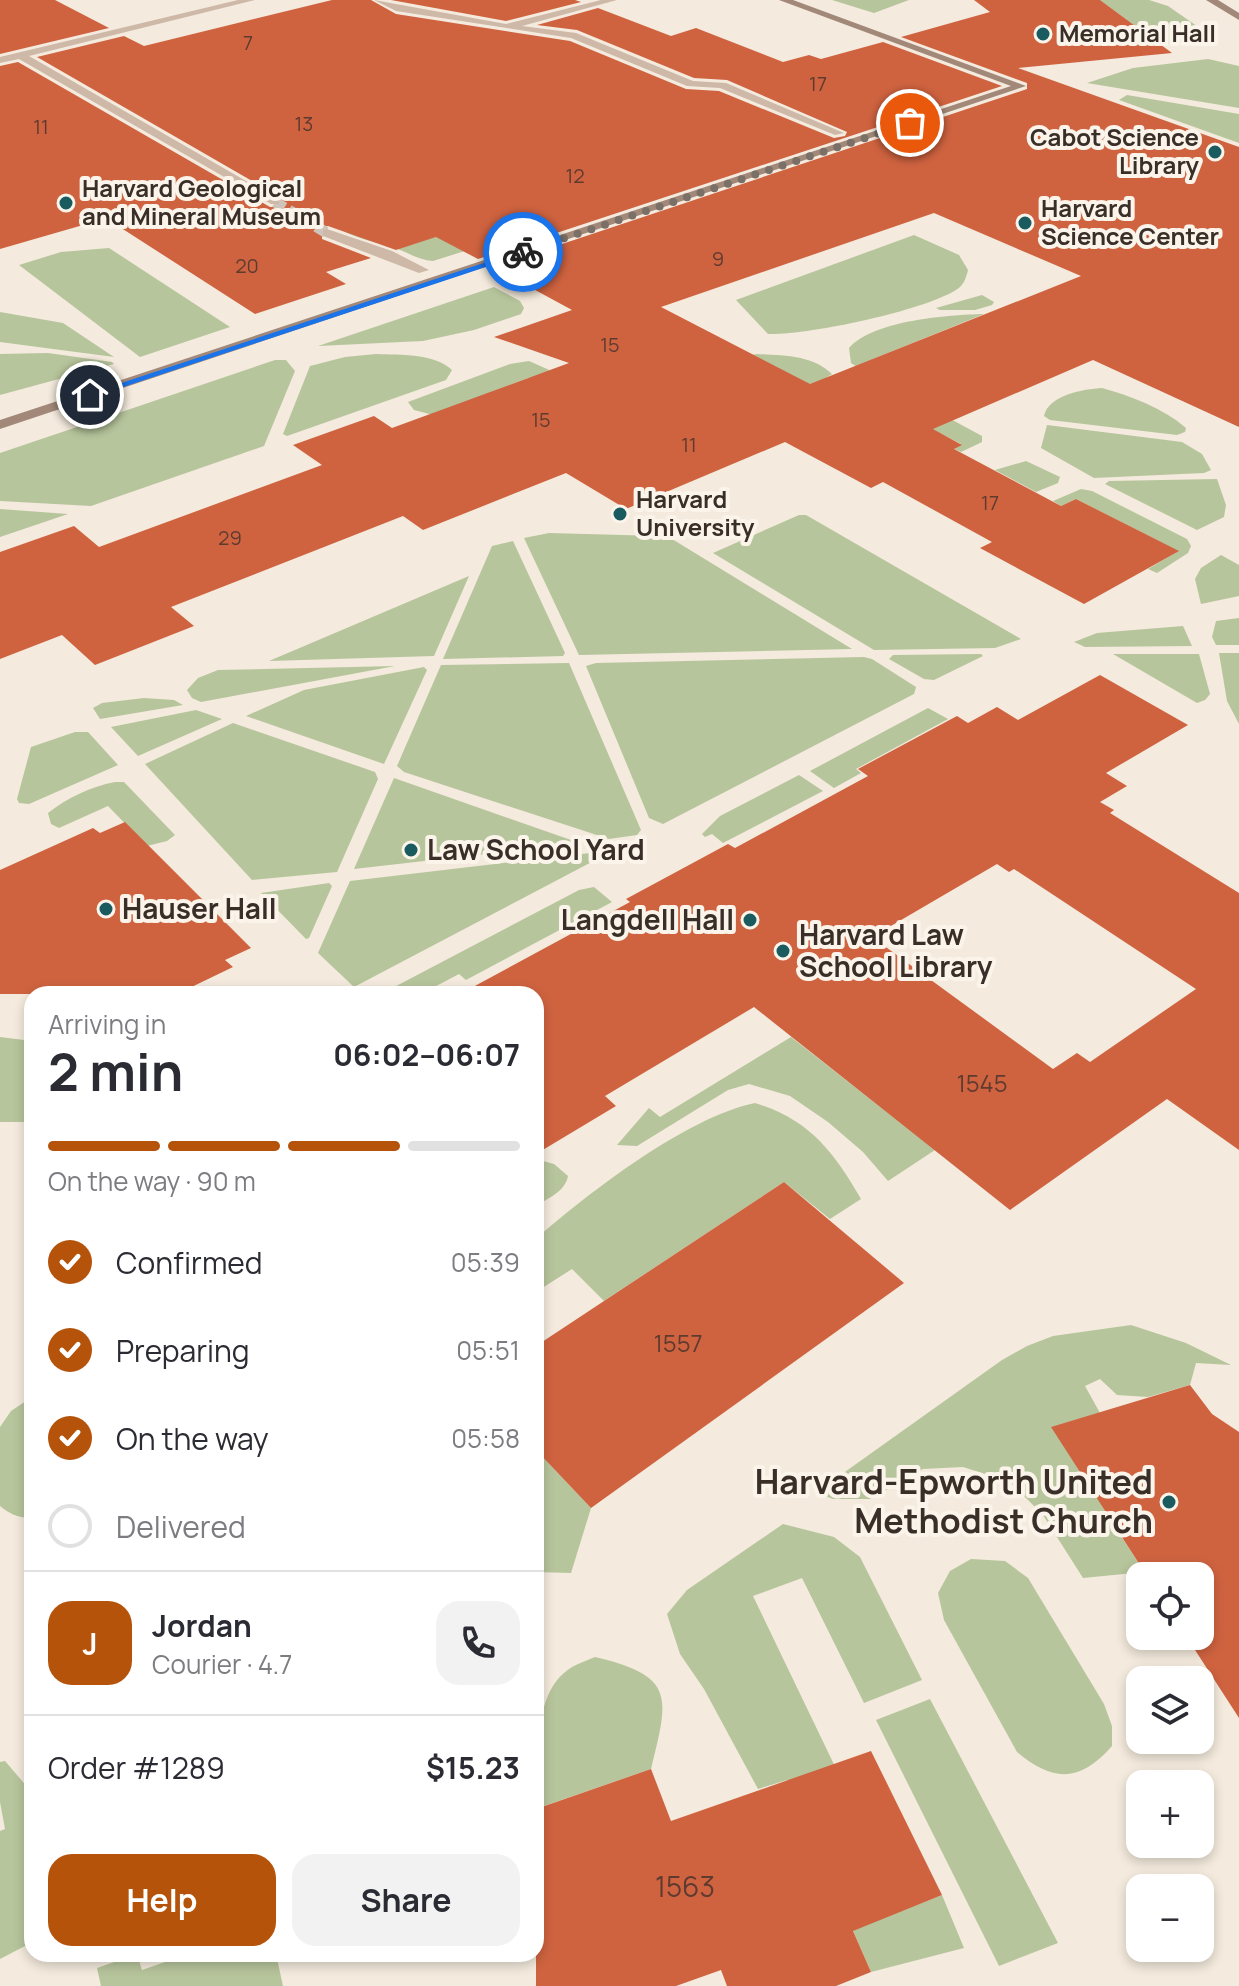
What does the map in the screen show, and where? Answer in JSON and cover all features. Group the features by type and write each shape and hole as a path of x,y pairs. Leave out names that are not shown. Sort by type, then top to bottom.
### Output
{"street":[{"path":"0,60 250,0"},
{"path":"379,0 396,8 573,35 691,84 722,85 839,133"},
{"path":"506,27 612,0"},
{"path":"0,425 1021,86 784,0"},
{"path":"1211,0 1239,17"},
{"path":"20,55 275,202"},
{"path":"327,233 392,253 423,270"}],"green space":[{"path":"832,0 909,0 874,13"},
{"path":"1100,0 1149,0 1168,6 1217,40 1160,44"},
{"path":"1208,59 1239,66 1239,108 1087,83 1133,68"},
{"path":"1127,95 1239,114 1239,143 1119,100"},
{"path":"560,197 595,210 433,261 339,229 410,245"},
{"path":"914,235 959,255 968,270 959,288 940,298 892,313 837,326 768,334 736,300"},
{"path":"109,248 230,327 140,357 19,265 61,252"},
{"path":"494,287 520,301 524,308 521,314 474,330 423,341 318,346"},
{"path":"982,295 994,302 992,305 975,310 936,308"},
{"path":"0,312 63,323 114,357 0,342"},
{"path":"984,314 873,359 866,373 851,363 849,348 876,331 912,321"},
{"path":"48,353 114,364 0,395 0,354"},
{"path":"376,354 436,360 452,370 446,380 287,436 283,434 310,366 345,357"},
{"path":"757,354 807,360 832,374 809,389 729,359"},
{"path":"275,360 286,360 295,371 264,446 91,506 0,501 0,453"},
{"path":"529,361 574,381 569,401 528,378 433,415 414,410 408,402 510,364"},
{"path":"1102,388 1157,409 1186,428 1185,432 1177,435 1050,420 1044,416 1059,398"},
{"path":"877,400 932,409 982,436 982,442 961,452 954,449 961,444"},
{"path":"1047,425 1182,442 1202,454 1211,470 1204,473 1094,478 1041,448"},
{"path":"1026,461 1060,477 1058,483 1036,492 995,470"},
{"path":"1217,479 1226,505 1224,517 1197,530 1105,484 1109,481"},
{"path":"1081,489 1092,491 1187,539 1191,546 1188,553 1157,573 1148,569 1178,551 1076,499 1061,506 1053,501"},
{"path":"0,509 68,514 0,537"},
{"path":"799,515 806,515 1021,639 995,648 874,650 713,553"},
{"path":"549,533 672,539 852,649 579,655 524,538"},
{"path":"513,541 565,653 563,656 443,659 492,546"},
{"path":"1221,555 1239,565 1239,596 1201,604 1195,579 1201,568"},
{"path":"469,576 434,656 269,661"},
{"path":"1239,618 1239,645 1216,645 1212,637 1216,621"},
{"path":"1183,626 1192,646 1085,647 1074,642 1097,633"},
{"path":"1219,653 1239,653 1239,724 1227,701"},
{"path":"1113,654 1199,654 1210,694 1197,703"},
{"path":"893,655 983,656 934,680 924,679 889,659"},
{"path":"864,657 916,687 914,694 663,824 649,818 586,666 596,663"},
{"path":"569,663 641,830 637,835 609,839 404,772 397,766 441,665"},
{"path":"395,666 201,702 192,698 187,690 198,678 218,670"},
{"path":"424,667 427,670 384,764 246,716 304,690"},
{"path":"144,698 174,700 183,705 100,719 93,708 102,703"},
{"path":"928,708 948,719 856,769 861,773 834,788 810,771"},
{"path":"196,710 222,719 138,756 111,727"},
{"path":"233,723 375,772 378,779 337,872 252,880 145,764"},
{"path":"75,732 88,732 118,765 29,804 19,803 17,799 31,747"},
{"path":"799,775 823,791 723,843 712,834 705,837 702,834 720,816"},
{"path":"394,778 571,840 573,844 354,869"},
{"path":"124,782 175,835 167,841 147,846 108,806 59,828 51,824 48,813 56,807 88,790"},
{"path":"599,852 603,856 356,986 318,953 350,881"},
{"path":"329,883 332,886 306,939 261,893"},
{"path":"594,887 612,902 466,980 459,974 436,986 396,986 579,890"},
{"path":"0,1037 24,1040 24,1122 0,1122"},
{"path":"791,1037 935,1150 888,1181 863,1152 828,1122 790,1096 749,1084 728,1090 637,1146 617,1145 649,1108 660,1117"},
{"path":"755,1103 791,1118 830,1152 861,1199 830,1219 784,1182 604,1301 572,1269 544,1287 544,1232 640,1159 699,1124"},
{"path":"544,1161 554,1164 568,1176 560,1190 544,1201"},
{"path":"1131,1325 1186,1343 1231,1365 1196,1363 1190,1385 1148,1397 1117,1395 1100,1379 1085,1386 1100,1413 1052,1427 1138,1562 1126,1562 1126,1574 1083,1578 1043,1515 1010,1482 963,1467 923,1469 870,1499 833,1499 822,1495 821,1489 1002,1360 1053,1336"},
{"path":"24,1402 24,1517 11,1514 0,1506 0,1427 11,1411"},
{"path":"544,1458 591,1508 571,1573 544,1572"},
{"path":"783,1524 834,1537 860,1557 922,1680 864,1703 802,1578 753,1596 904,1910 942,1895 964,1948 871,1972 787,1780 758,1789 704,1689 680,1654 667,1614 687,1590"},
{"path":"971,1559 1005,1561 1028,1578 1104,1704 1112,1726 1112,1746 1078,1772 1055,1773 1030,1762 1017,1752 944,1620 938,1593 950,1571"},
{"path":"595,1657 641,1673 653,1682 660,1694 661,1724 651,1769 544,1806 544,1709 558,1679 572,1667"},
{"path":"930,1699 1058,1943 999,1966 876,1720"},
{"path":"5,1761 24,1783 24,1947 0,1959 0,1831 5,1829 0,1802 0,1762"},
{"path":"114,1962 140,1962 142,1970 165,1962 278,1962 283,1986 101,1986 97,1968"}],"building":[{"path":"0,0 55,0 109,28 0,54"},
{"path":"332,0 371,0 396,14 570,41 686,89 719,91 834,138 845,136 847,132 727,80 694,78 577,30 537,25 598,8 671,36 696,28 783,62 809,55 821,59 883,42 1002,86 478,259 436,237 396,250 328,226 322,227 322,239 371,258 326,272 346,284 255,314 115,224 97,229 90,223 0,249 0,66 18,62 270,207 279,207 282,204 280,197 37,57 124,36 144,46"},
{"path":"391,0 575,0 581,2 506,21"},
{"path":"974,0 1100,0 1172,53 1018,68 1239,147 1239,427 1093,360 933,429 962,445 954,449 1061,506 1076,499 1179,551 1084,604 980,548 992,542 883,482 871,488 785,442 626,509 566,473 423,530 403,516 171,607 194,626 95,665 62,635 0,659 0,552 74,526 99,547 322,465 293,445 374,416 392,428 569,363 494,337 572,310 493,267 1027,89 1027,83 901,37 990,12","holes":["934,213 1081,276 810,384 661,307"]},
{"path":"1100,675 1188,725 1106,773 1127,786 1100,802 1114,810 1110,813 1239,893 1239,1150 1167,1099 1010,1210 754,1007 605,1096 616,1106 544,1149 544,986 475,986 630,902 626,899 728,844 735,848 868,776 858,769 957,716 968,723 997,707 1018,720","holes":["997,864 1009,872 1014,869 1196,989 1090,1062 1077,1053 1053,1069 872,937"]},
{"name":"Hauser Hall","path":"125,822 251,948 225,960 233,967 194,986 24,986 24,994 0,994 0,870 93,828 100,833"},
{"path":"784,1182 904,1283 591,1508 544,1458 544,1341"},
{"name":"Harvard-Epworth United Methodist Church","path":"1190,1385 1212,1414 1239,1432 1239,1718 1214,1679 1214,1666 1205,1666 1195,1650 1214,1650 1214,1562 1138,1562 1051,1427"},
{"path":"871,1751 942,1895 853,1931 871,1972 836,1986 727,1986 721,1970 676,1986 536,1986 536,1962 544,1962 544,1806 651,1769 671,1821"}],"tunnel":[{"path":"275,202 327,233"}],"way so far":[{"path":"523,252 910,123"}],"place":[{"name":"Memorial Hall","path":"1043,34"},
{"name":"Cabot Science Library","path":"1215,152"},
{"name":"Harvard Geological and Mineral Museum","path":"66,203"},
{"name":"Harvard Science Center","path":"1025,223"},
{"name":"Harvard University","path":"620,514"},
{"name":"Law School Yard","path":"411,850"},
{"name":"Hauser Hall","path":"106,909"},
{"name":"Langdell Hall","path":"750,920"},
{"name":"Harvard Law School Library","path":"783,951"},
{"name":"Harvard-Epworth United Methodist Church","path":"1169,1502"}],"route":[{"path":"90,395 523,252"}]}
